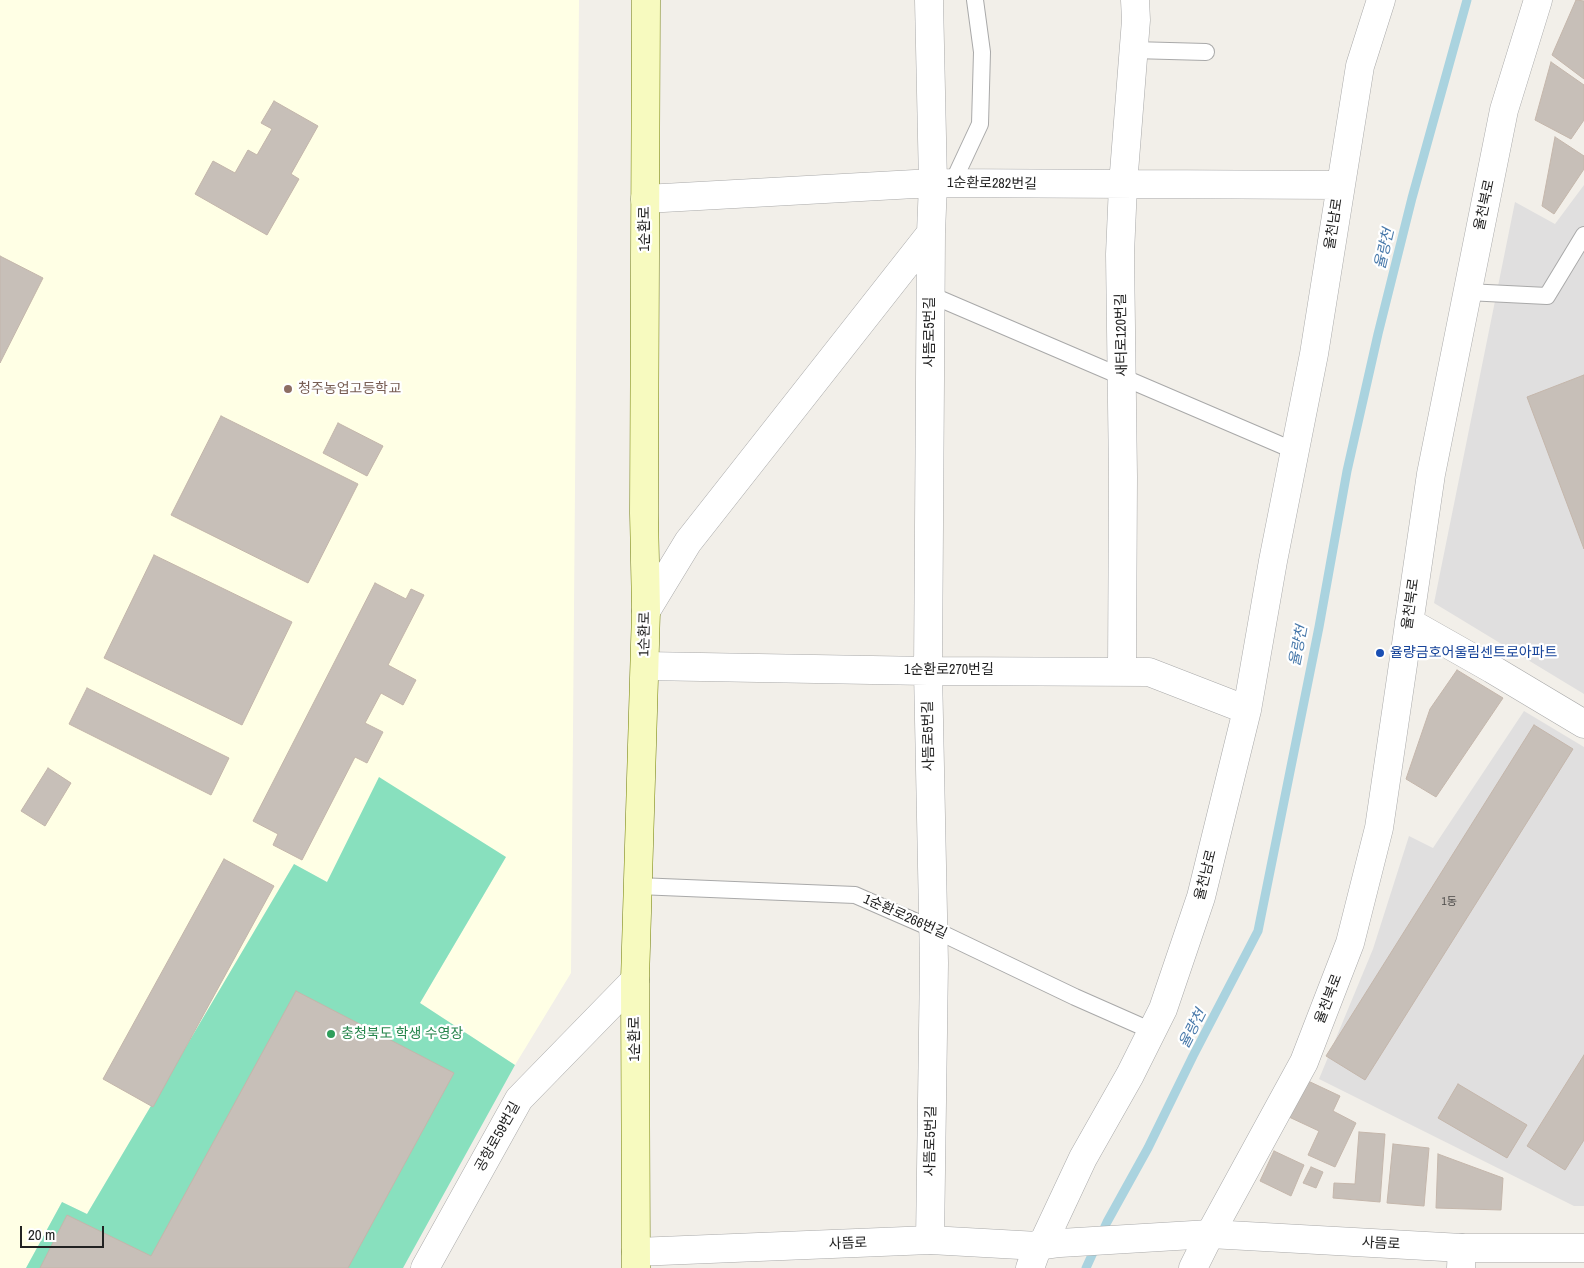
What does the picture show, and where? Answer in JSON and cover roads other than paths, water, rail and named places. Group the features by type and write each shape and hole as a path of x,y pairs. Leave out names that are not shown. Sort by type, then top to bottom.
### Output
{"main road":[{"name":"1순환로","path":"636,1260 635,980 646,611 644,513 646,0"}],"street":[{"name":"사뜸로5번길","path":"929,0 942,184 931,233 928,671 934,929 930,1240"},
{"name":"새터로120번길","path":"1122,671 1124,477 1120,254 1123,186 1136,20 1135,0"},
{"name":"율천남로","path":"1043,1252 1045,1239 1083,1158 1130,1074 1163,1009 1201,897 1247,710 1273,561 1314,354 1360,66 1381,0"},
{"name":"율천북로","path":"1193,1268 1304,1062 1350,943 1379,828 1430,474 1504,110 1538,0"},
{"name":"1순환로282번길","path":"645,199 942,184 1123,186 1340,185"},
{"path":"646,611 688,542 931,233"},
{"path":"1409,622 1584,724"},
{"name":"1순환로270번길","path":"645,666 928,671 1149,672 1247,710"},
{"name":"공항로59번길","path":"425,1268 519,1100 635,980"},
{"name":"사뜸로","path":"636,1260 930,1240 1043,1252 1210,1234 1461,1258 1584,1248"}],"lane":[{"name":"사뜸로5번길","path":"942,184 980,124 982,52 975,0"},
{"path":"1133,50 1206,52"},
{"path":"1467,292 1547,296 1584,235"},
{"path":"931,295 1295,451"},
{"name":"1순환로266번길","path":"638,886 856,895 934,929 1152,1031"}],"waterway":[{"name":"율량천","path":"1086,1268 1107,1222 1148,1148 1258,931 1319,627 1347,471 1378,334 1412,198 1467,0"}],"place":[{"name":"청주농업고등학교","path":"288,389"},
{"name":"율량금호어울림센트로아파트","path":"1380,653"},
{"name":"충청북도 학생 수영장","path":"331,1034"}]}
